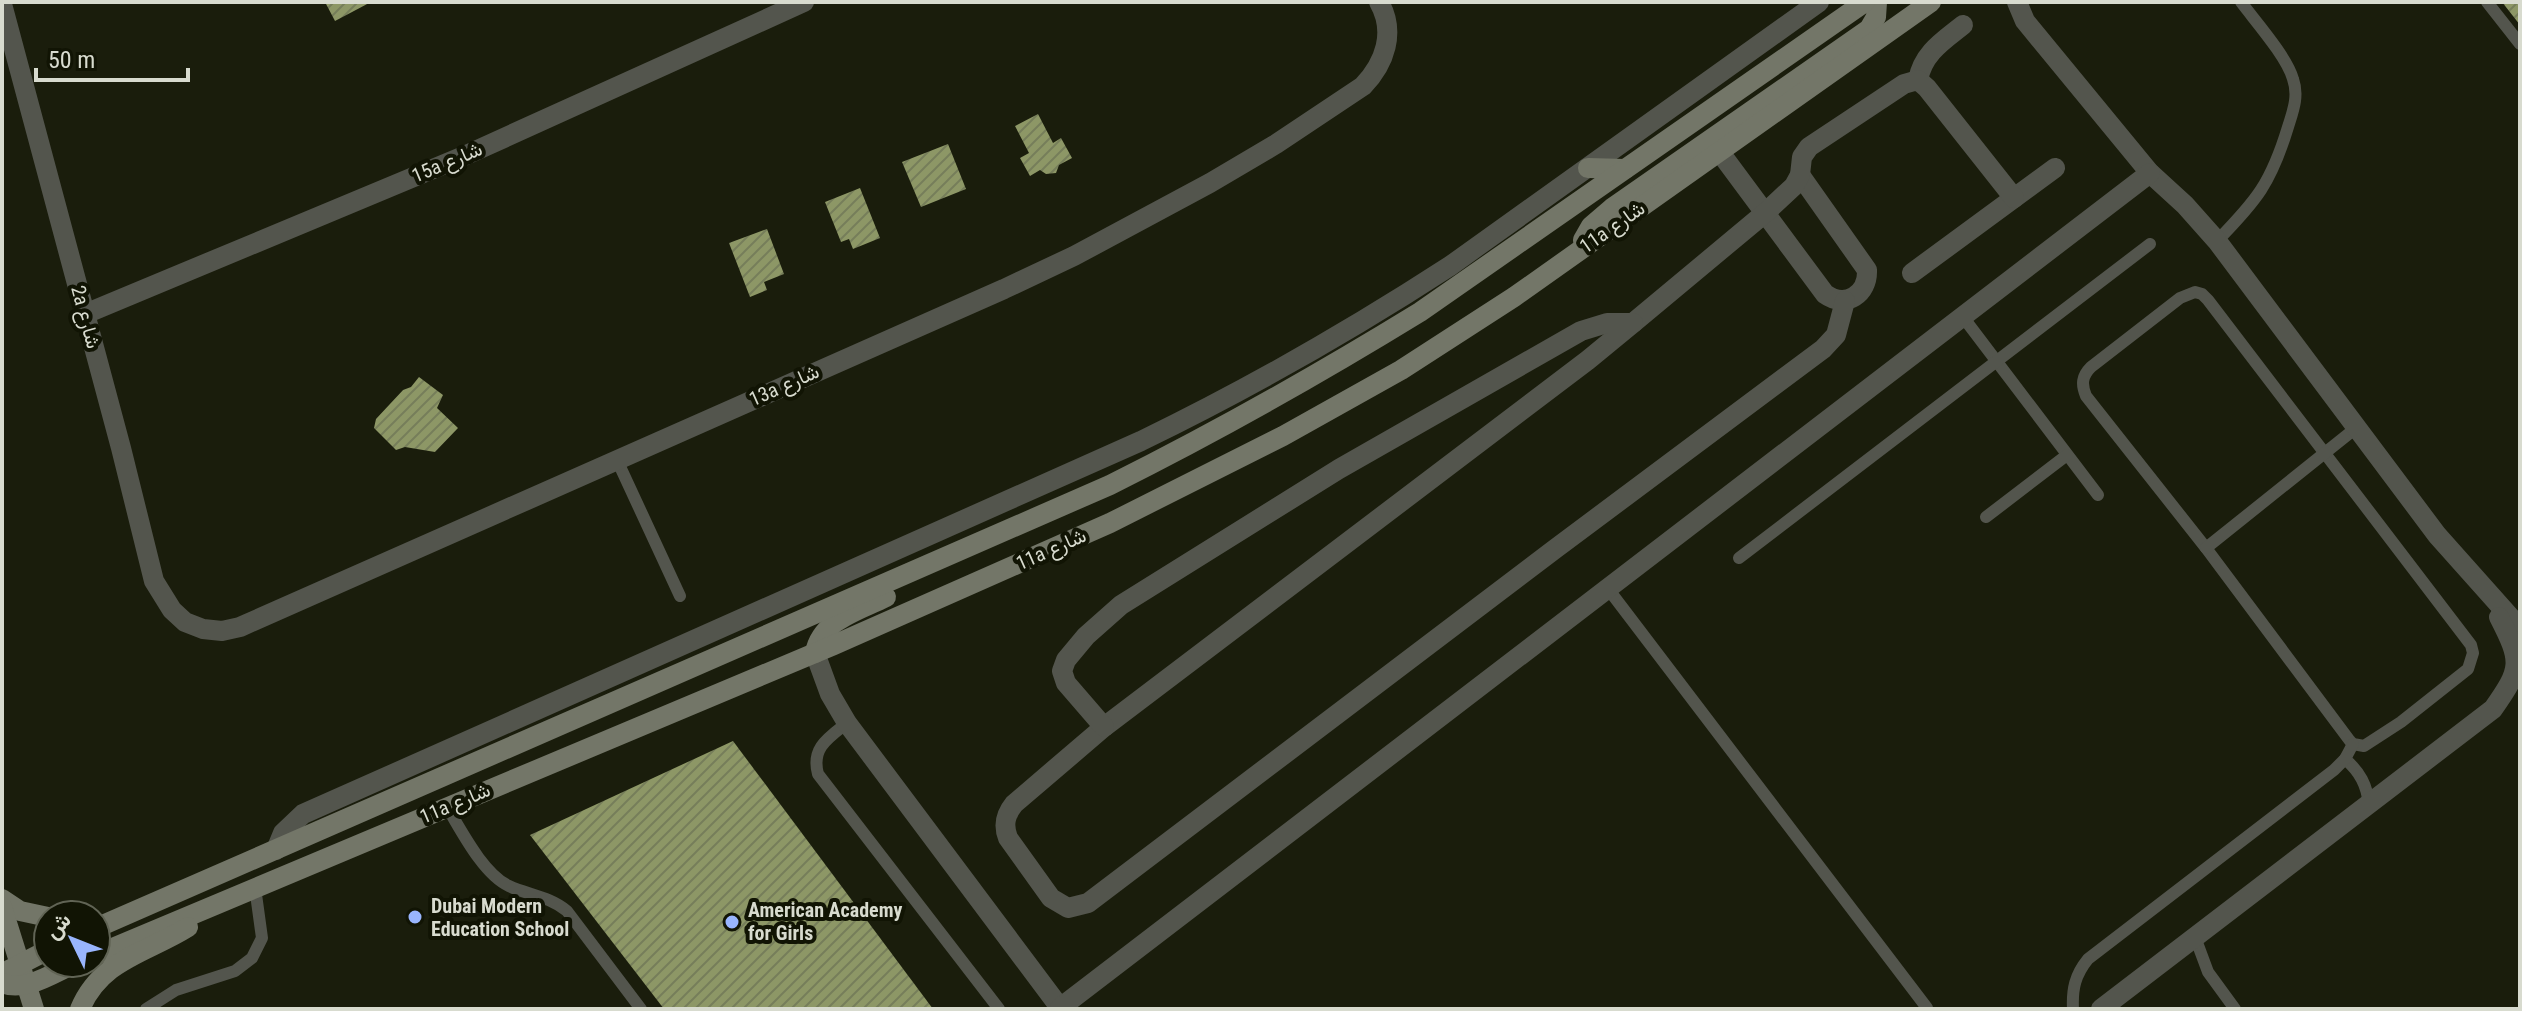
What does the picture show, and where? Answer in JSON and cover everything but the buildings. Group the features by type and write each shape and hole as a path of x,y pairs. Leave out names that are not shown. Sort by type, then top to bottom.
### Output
{"street":[{"name":"15a شارع","path":"85,314 464,156 804,2"},
{"name":"13a شارع","path":"185,622 203,629 222,631 240,627 1074,256 1250,160 1363,86 1383,59 1388,43 1388,26 1379,2"},
{"path":"276,850 283,833 303,814 1141,441 1281,369 1391,305 1481,245 1819,2"},
{"name":"11a شارع","path":"112,922 1110,485 1268,403 1420,312 1865,2"},
{"path":"1578,251 1591,226 1601,216 1869,29 1876,17 1877,2"},
{"name":"11a شارع","path":"112,948 815,653 1110,523 1283,436 1401,370 1502,304 1931,2"},
{"path":"2017,2 2025,21 2150,173 2185,205 2217,241 2437,535 2520,628"},
{"name":"2a شارع","path":"2,4 154,581 162,596 185,622"},
{"path":"1918,80 1930,52 1963,25"},
{"path":"1845,301 1836,335 1823,349 1519,575 1088,903 1068,908 1051,898 1008,838 1006,817 1014,804 1104,727 1633,323 1794,186 1800,175 1802,157 1809,147 1904,84 1918,80"},
{"path":"1918,80 2014,198"},
{"path":"1719,151 1825,294 1831,299 1853,299 1865,287 1867,270 1800,175"},
{"path":"1588,168 1625,169"},
{"path":"1912,273 2055,168"},
{"path":"926,566 908,586 827,628 815,653 830,694 847,723 1061,1008 2150,173"},
{"path":"1104,727 1066,683 1062,671 1074,649 1112,612 1339,469 1581,331 1607,323 1633,323"},
{"path":"2493,709 2518,675 2520,662 2514,641 2496,612 2496,603"},
{"path":"2101,1009 2493,709 2520,697"},
{"path":"2,899 20,911 32,914"},
{"path":"80,1009 93,986 114,966 179,933 221,901"},
{"path":"2,907 34,1009"},
{"path":"112,916 127,916"},
{"path":"2,976 32,958"},
{"path":"2,983 26,985 40,979"}],"lane":[{"path":"2217,241 2251,206 2268,181 2295,103 2291,74 2241,2"},
{"path":"2487,2 2520,44"},
{"path":"1739,558 2150,244"},
{"path":"2195,292 2202,294 2466,638 2473,653 2468,669 2401,722 2369,744 2359,747 2353,744 2206,548 2086,396 2083,388 2085,373 2114,348 2187,293 2195,292"},
{"path":"1963,317 2098,495"},
{"path":"2206,548 2356,428"},
{"path":"1986,517 2067,455"},
{"path":"617,460 680,596"},
{"path":"1609,590 1927,1008"},
{"path":"847,723 819,748 816,757 818,774 999,1009"},
{"path":"2073,1009 2076,977 2088,959 2345,759 2353,744"},
{"path":"2345,759 2363,779 2369,805"},
{"path":"447,807 498,880 509,887 552,900 567,911 641,1009"},
{"path":"146,1009 176,990 235,971 252,958 262,938 255,887"},
{"path":"2195,937 2208,972 2235,1009"}],"place":[{"name":"Dubai Modern Education School","path":"415,917"},
{"name":"American Academy for Girls","path":"732,922"}]}
